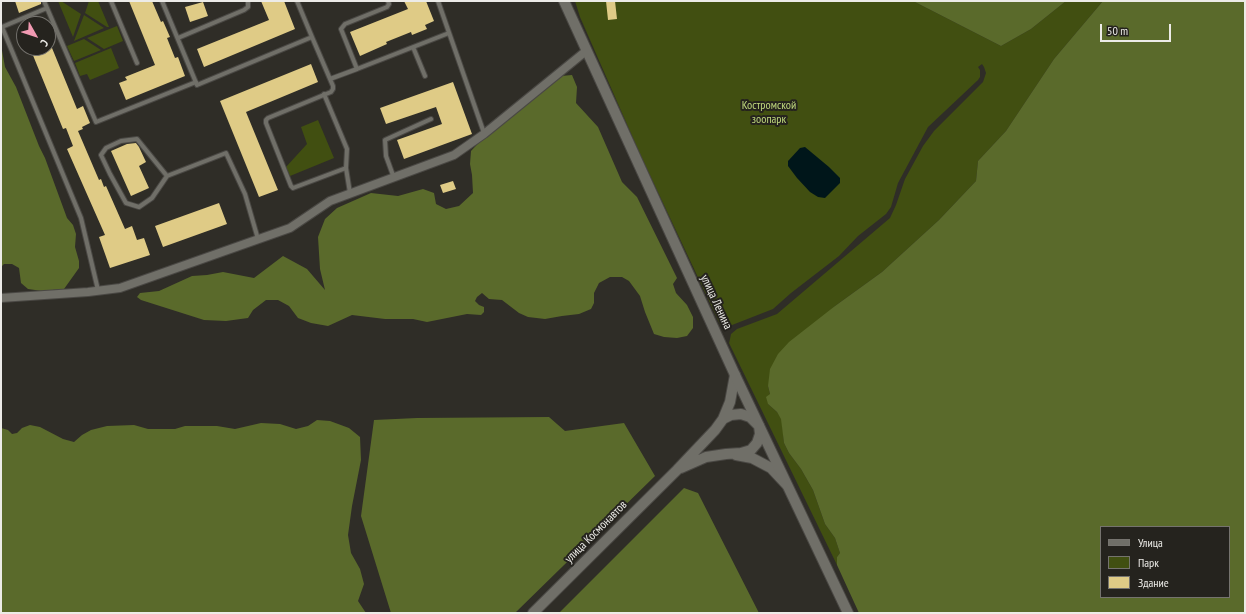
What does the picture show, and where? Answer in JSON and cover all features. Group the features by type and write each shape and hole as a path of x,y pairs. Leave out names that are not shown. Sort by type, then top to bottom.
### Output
{"main road":[{"name":"улица Ленина","path":"564,1 735,375 848,613"},
{"name":"улица Космонавтов","path":"533,613 677,470 715,430 723,419 730,402 735,375"},
{"path":"677,470 706,458 741,453 751,450 757,443 760,434 759,426 750,417 741,414 731,415 723,419"},
{"path":"726,454 752,458 771,468 788,487"}],"street":[{"path":"1,298 120,288 290,228 330,201 454,155 484,134 586,51"}],"lane":[{"path":"44,1 96,122 196,82"},
{"path":"111,1 137,63"},
{"path":"162,1 197,85 312,37"},
{"path":"178,38 244,10 248,7 248,1"},
{"path":"297,1 333,89 268,118 266,120 266,124 291,186 294,188 346,168"},
{"path":"357,69 341,29 346,24 387,7 389,4 388,1"},
{"path":"438,1 484,134"},
{"path":"47,8 1,27 81,218 98,291"},
{"path":"330,79 449,33"},
{"path":"413,47 425,76"},
{"path":"324,94 347,149 346,168 350,194"},
{"path":"394,178 386,156 385,140 431,119"},
{"path":"167,176 137,139 121,141 106,148 102,155 110,174 126,203 139,207 152,198 167,176 226,153 245,194 258,239"}],"green space":[{"path":"58,1 61,1 81,14 73,37"},
{"path":"89,1 98,1 109,27 85,13"},
{"name":"Костромской зоопарк","path":"575,1 913,1 1001,46 1031,29 1066,1 1103,1 1054,59 1006,131 978,161 976,181 939,220 882,272 835,306 768,386 770,394 768,404 782,419 784,443 813,490 825,524 835,538 840,553 837,557 837,565 729,343 731,334 737,329 777,314 890,218 905,179 923,146 934,131 983,82 986,73 984,67 982,64 978,67 980,70 980,77 978,80 928,127 898,183 891,207 886,214 858,236 839,256 791,293 773,309 727,327 722,326 719,322 640,154 580,17"},
{"path":"913,1 1066,1 1031,29 1001,46"},
{"path":"1103,1 1245,1 1245,613 859,613 837,565 837,557 840,553 835,538 825,524 813,490 784,443 781,419 777,412 768,404 766,397 770,394 768,386 770,369 778,354 789,342 882,272 939,220 976,181 978,161 1006,131 1054,59"},
{"path":"84,15 104,28 74,41"},
{"path":"117,26 123,41 104,49 87,38"},
{"path":"84,39 101,50 74,61 67,46"},
{"path":"1,45 5,67 16,87 45,158 67,218 73,225 76,234 75,247 79,261 79,268 64,289 42,291 28,289 21,283 19,268 12,264 4,264 1,267"},
{"path":"111,48 119,68 90,80 87,74 80,76 75,63"},
{"path":"572,75 577,87 576,103 598,127 622,182 637,197 677,278 673,284 676,293 687,305 693,317 693,328 687,336 677,338 664,337 654,334 640,296 629,281 622,277 610,277 599,283 594,293 594,303 591,309 579,314 545,319 528,317 519,313 502,300 489,299 482,293 475,301 484,307 484,312 481,315 467,314 427,322 413,319 385,319 352,315 328,326 311,323 298,318 289,306 278,300 266,300 253,310 248,318 226,321 204,320 141,300 137,297 140,293 159,291 192,276 223,272 254,278 283,256 307,269 325,290 320,269 318,237 325,219 337,208 371,193 398,196 423,189 434,193 436,204 446,209 459,206 473,193 470,164 471,151 488,133 561,76"},
{"path":"318,120 334,158 290,176 286,167 307,144 301,127"},
{"path":"549,417 565,431 624,423 655,476 515,613 391,613 361,516 374,420 417,418"},
{"path":"317,420 330,421 349,428 360,437 361,460 348,535 351,553 360,569 364,584 358,601 366,613 1,613 1,428 8,430 12,434 17,433 22,428 30,425 40,427 63,439 74,442 91,430 107,426 134,425 148,429 175,429 185,426 217,426 235,429 261,423 280,424 296,429 308,426"},
{"path":"684,488 698,493 759,613 559,613"}],"shaded area":[{"path":"805,147 840,178 840,183 825,198 818,197 810,192 788,166 788,161 800,148"}],"building":[{"path":"15,1 41,1 41,4 19,13"},
{"path":"129,1 152,1 161,22 163,21 170,37 167,38 175,58 178,57 185,76 126,100 119,83 127,80 125,77 155,65"},
{"path":"261,1 284,1 295,29 204,67 197,49 269,20"},
{"path":"404,1 426,1 434,21 425,25 427,29 412,35 411,32 386,42 387,44 360,56 350,32 408,9"},
{"path":"606,1 615,1 617,19 608,20"},
{"path":"203,2 208,16 190,22 185,7"},
{"path":"33,56 55,56 77,109 83,106 90,123 78,131 99,180 101,179 104,187 106,186 125,229 132,226 137,240 144,238 150,255 110,268 99,237 105,235 67,149 73,146 66,128 63,129"},
{"path":"311,64 318,82 246,112 278,190 259,197 220,101"},
{"path":"453,82 472,134 404,159 397,140 442,124 436,107 386,124 380,108"},
{"path":"136,143 146,162 139,166 149,188 131,196 111,151 127,144"},
{"path":"453,181 456,189 443,193 440,185"},
{"path":"219,203 227,224 163,247 155,226"}]}
